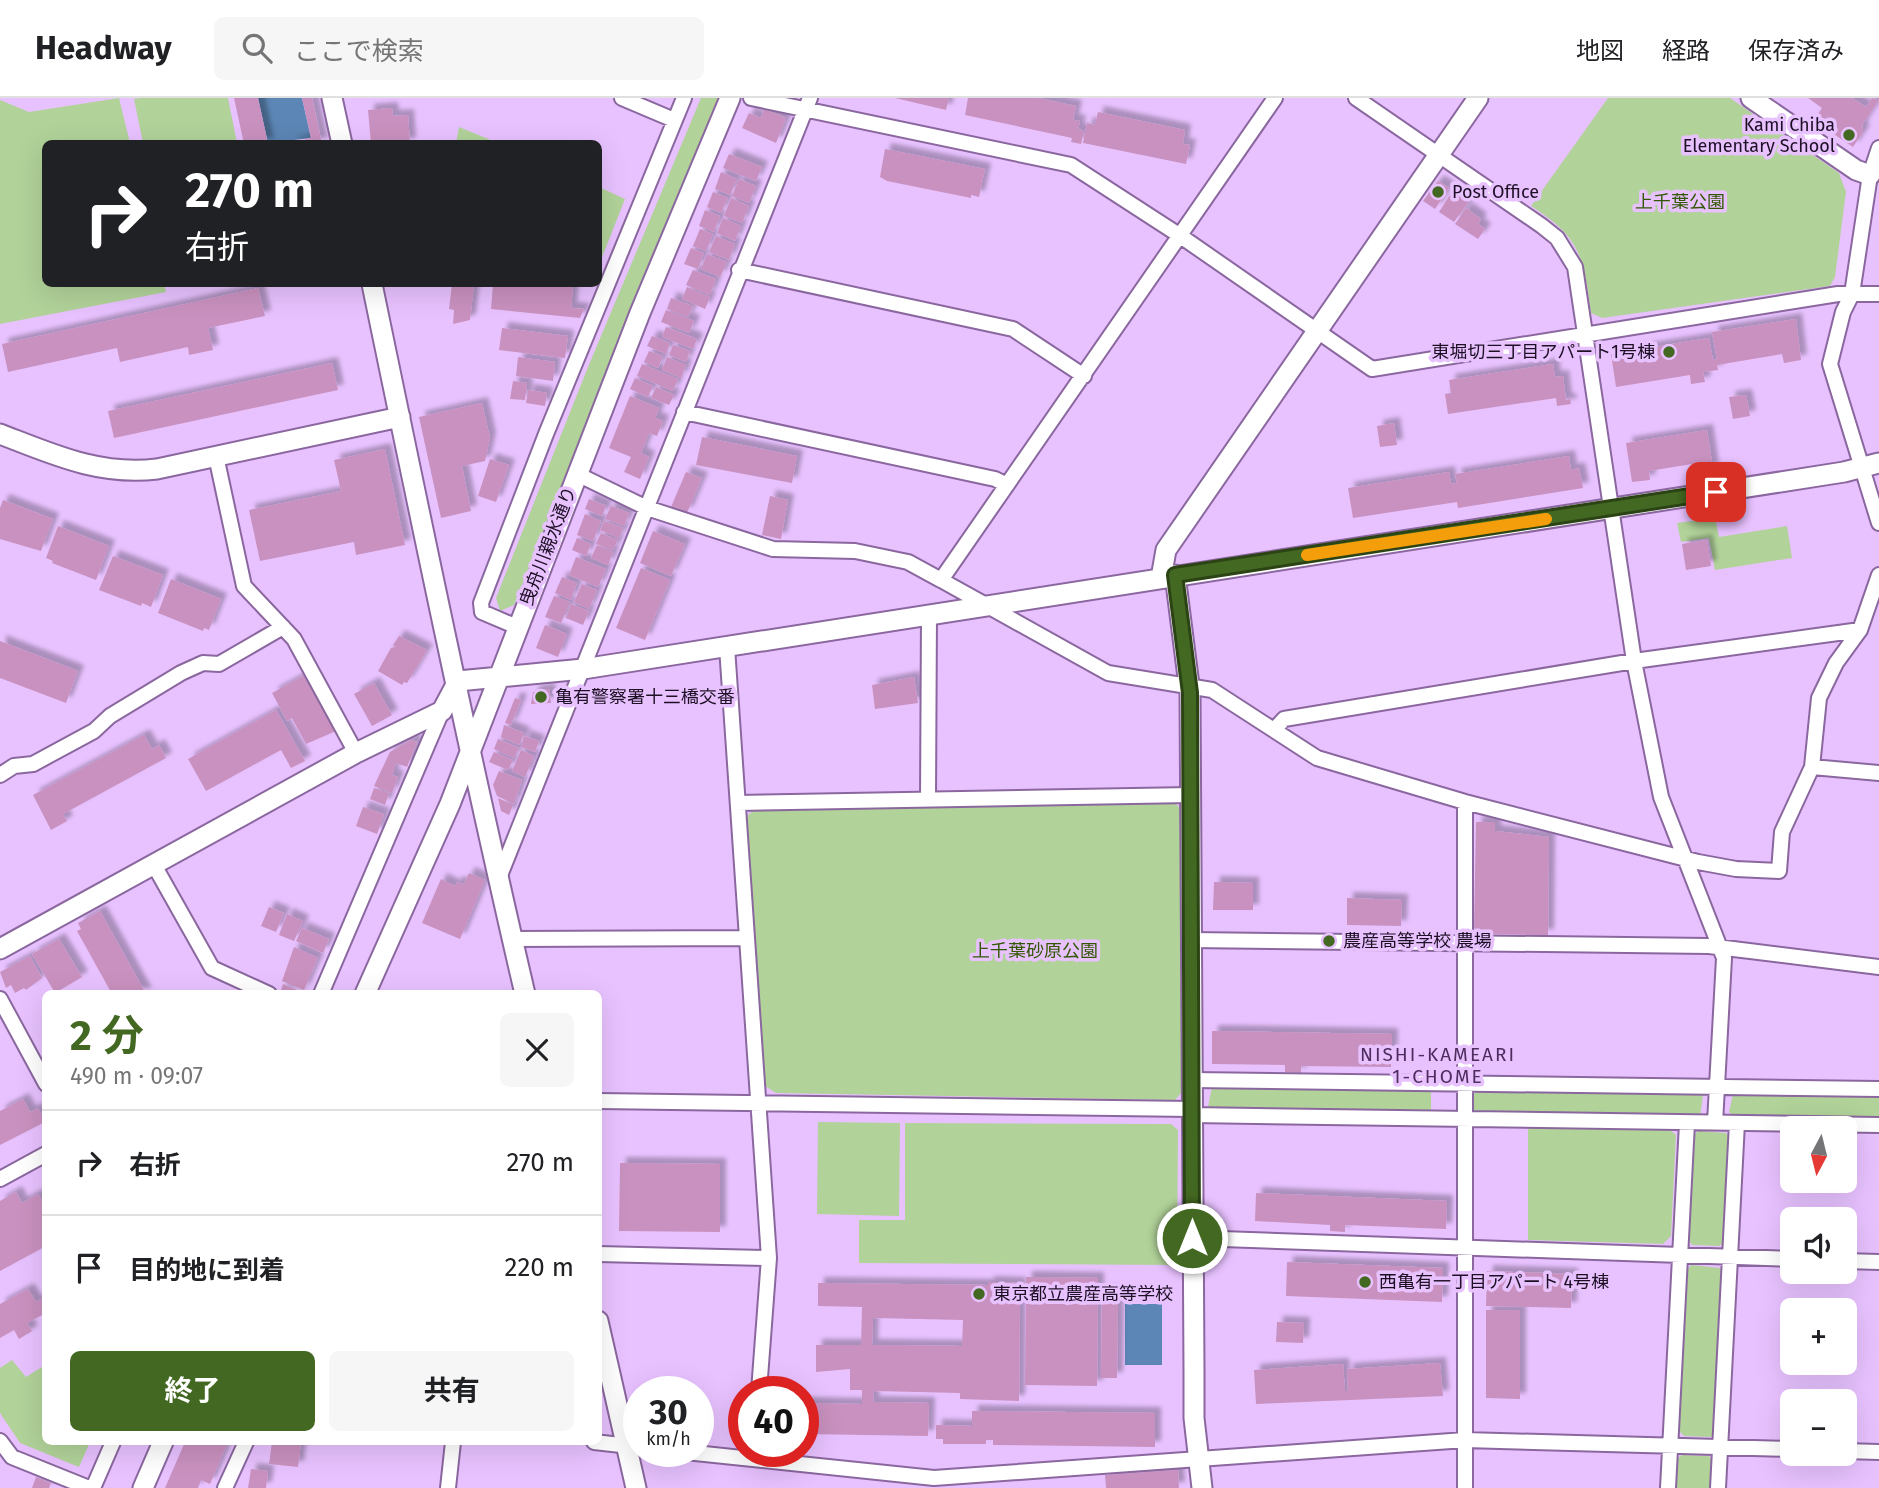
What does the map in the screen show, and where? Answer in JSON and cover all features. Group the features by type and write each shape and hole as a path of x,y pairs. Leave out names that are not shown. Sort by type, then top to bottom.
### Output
{"street":[{"path":"332,98 341,140"},
{"path":"622,98 674,120"},
{"path":"517,627 482,612 481,603 536,459 684,98"},
{"name":"曳舟川親水通り","path":"367,990 469,755 577,474 730,98"},
{"path":"751,98 807,104 1071,165 1179,235 1372,369 1852,294 1879,294"},
{"path":"941,580 1275,98"},
{"path":"1356,98 1557,238 1575,267 1614,508 1634,661 1661,797 1724,958 1715,1123"},
{"path":"1202,1488 1198,1459 1192,1238 1190,685 1168,577 1166,550 1478,98"},
{"path":"1751,98 1856,170 1874,175"},
{"path":"499,878 807,104"},
{"path":"1879,148 1852,294 1839,325 1830,365 1859,453 1870,466 1879,523"},
{"path":"739,270 1013,329 1084,376"},
{"path":"373,287 458,681 469,755 524,990"},
{"path":"684,412 995,479 1007,485"},
{"path":"0,434 78,463 107,470 142,470 400,417"},
{"path":"216,456 244,586 301,651 356,753"},
{"path":"458,681 496,680 583,670 1870,466"},
{"path":"577,474 647,508 773,549 855,551 908,562 1108,673 1212,690 1317,758 1465,802 1736,869 1779,871 1782,832 1812,767 1819,698 1836,663 1868,616 1879,575"},
{"path":"928,800 929,615"},
{"path":"0,775 14,766 33,765 94,731 110,716 181,673 203,663 219,664 282,627"},
{"path":"1274,730 1284,719 1634,661 1860,629"},
{"path":"727,646 769,1258 760,1376"},
{"path":"323,990 442,711 458,681"},
{"path":"0,949 356,753 442,711"},
{"path":"1812,767 1879,774"},
{"path":"738,803 1191,795"},
{"path":"1465,802 1465,1488"},
{"path":"154,865 212,968 260,990"},
{"path":"513,939 746,938"},
{"path":"1191,940 1721,948 1879,967"},
{"path":"0,999 42,1077"},
{"path":"1192,1080 1879,1089"},
{"path":"602,1101 1879,1125"},
{"path":"1668,1488 1687,1122"},
{"path":"1718,1488 1737,1123"},
{"path":"0,1180 42,1156"},
{"path":"1192,1238 1780,1259"},
{"path":"602,1254 769,1258"},
{"path":"1857,1261 1879,1262"},
{"path":"602,1335 623,1410"},
{"path":"0,1440 12,1457 91,1488 112,1445"},
{"path":"819,1465 923,1482 1465,1440 1780,1449"},
{"path":"602,1443 623,1445"},
{"path":"143,1488 162,1445"},
{"path":"225,1488 245,1445"},
{"path":"447,1488 453,1445"},
{"path":"1857,1451 1879,1452"},
{"path":"634,1467 636,1488"}],"green space":[{"path":"119,98 129,140 42,140 42,287 165,287 166,292 0,324 0,100 29,112"},
{"path":"228,98 236,140 142,140 134,99"},
{"path":"701,98 719,98 514,605 500,611 496,598 588,367"},
{"name":"上千葉公園","path":"1608,98 1730,98 1839,173 1846,192 1835,277 1830,286 1602,318 1591,313 1577,250 1560,228 1531,206"},
{"path":"459,127 491,140 457,140"},
{"path":"602,188 625,199 602,257"},
{"path":"1715,518 1719,537 1787,526 1792,558 1715,570 1709,538 1681,542 1677,523"},
{"name":"上千葉砂原公園","path":"1172,800 1181,809 1182,1092 1175,1100 776,1093 765,1086 747,816 754,810"},
{"path":"1212,1087 1431,1088 1431,1113 1214,1111 1208,1107"},
{"path":"1479,1089 1698,1091 1703,1095 1700,1117 1480,1115 1474,1111 1474,1094"},
{"path":"1733,1094 1879,1096 1879,1118 1734,1116 1729,1112"},
{"path":"818,1122 900,1123 899,1216 817,1214"},
{"path":"905,1123 1171,1124 1178,1130 1177,1265 859,1263 859,1220 905,1220"},
{"path":"1528,1128 1669,1129 1676,1135 1671,1236 1663,1244 1528,1240"},
{"path":"1698,1131 1726,1133 1731,1140 1726,1241 1719,1246 1692,1245 1687,1237 1693,1136"},
{"path":"1691,1265 1720,1268 1724,1276 1715,1432 1711,1437 1684,1436 1679,1431 1686,1272"},
{"path":"12,1360 26,1377 42,1367 42,1445 89,1445 79,1467 20,1443 0,1413 0,1368"},
{"path":"1682,1455 1709,1456 1715,1466 1714,1488 1674,1488 1676,1460"}],"water":[{"path":"258,98 302,98 311,138 267,140"},
{"path":"1125,1304 1162,1304 1162,1365 1125,1365"}],"building":[{"path":"234,98 258,98 267,140 243,140"},
{"path":"302,98 312,98 321,140 303,140 311,138"},
{"path":"895,98 949,98 946,110"},
{"path":"968,98 1038,98 1076,106 1073,120 1080,121 1078,129 1084,131 1081,144 1071,142 1072,138 965,115"},
{"name":"Kami Chiba Elementary School","path":"1808,98 1852,98 1866,107 1872,98 1879,100 1862,125 1863,132 1853,147 1814,121 1822,108"},
{"path":"392,108 393,116 408,115 410,140 371,140 368,110"},
{"path":"764,109 786,118 776,143 742,128 749,113 761,118"},
{"path":"1098,112 1185,130 1183,144 1190,145 1186,164 1083,143 1087,123 1095,125"},
{"path":"885,149 985,169 979,197 971,195 971,198 887,181 880,177"},
{"path":"729,154 762,167 756,181 723,168"},
{"path":"721,172 737,179 730,195 715,189"},
{"path":"739,179 756,186 749,203 732,196"},
{"path":"1438,181 1449,188 1435,209 1423,201"},
{"path":"1454,189 1470,200 1454,222 1439,212"},
{"path":"713,192 728,198 721,213 707,207"},
{"path":"731,198 749,206 742,223 724,216"},
{"path":"1466,208 1481,219 1478,224 1485,229 1478,239 1455,224"},
{"path":"705,210 720,216 714,232 699,226"},
{"path":"723,218 741,226 735,241 717,233"},
{"path":"700,229 713,234 706,251 693,246"},
{"path":"716,236 735,244 729,260 709,252"},
{"path":"691,248 704,253 698,269 684,264"},
{"path":"707,254 727,262 720,277 701,269"},
{"path":"693,270 716,279 710,295 686,285"},
{"path":"452,287 474,287 470,320 453,324 454,310 449,309"},
{"path":"493,287 573,287 571,308 584,309 580,318 491,309"},
{"path":"687,287 710,297 705,309 682,299"},
{"path":"258,288 265,316 208,328 213,350 189,355 188,347 120,362 117,348 8,372 2,344"},
{"path":"671,298 693,306 688,317 667,309"},
{"path":"666,310 694,321 689,333 661,322"},
{"name":"東堀切三丁目アパート1号棟","path":"1796,319 1801,360 1784,363 1782,354 1717,365 1718,370 1703,372 1705,382 1691,384 1690,375 1616,387 1611,354 1709,338 1713,360 1717,359 1712,332"},
{"path":"666,327 697,339 693,349 662,337"},
{"path":"502,328 568,336 565,358 499,350"},
{"path":"652,336 670,343 666,354 647,346"},
{"path":"673,345 690,351 686,362 669,355"},
{"path":"649,351 663,356 658,368 644,362"},
{"path":"518,357 555,362 553,381 516,376"},
{"path":"667,357 686,365 681,378 662,370"},
{"path":"332,363 338,390 114,438 108,411"},
{"path":"642,364 678,379 673,391 637,376"},
{"path":"1553,364 1555,377 1563,376 1566,400 1570,399 1571,404 1557,406 1556,398 1448,414 1445,394 1451,393 1449,380"},
{"path":"635,378 653,386 648,397 630,389"},
{"path":"513,381 527,383 525,400 510,399"},
{"path":"656,387 674,395 669,405 651,398"},
{"path":"528,390 547,393 545,406 526,403"},
{"path":"1746,395 1750,416 1733,419 1729,397"},
{"path":"630,396 659,408 655,418 663,421 657,436 649,433 641,453 649,457 640,479 624,472 631,457 609,448"},
{"path":"482,403 490,438 485,461 462,466 471,511 441,518 419,417"},
{"path":"1394,423 1397,445 1380,447 1377,426"},
{"path":"1707,430 1713,469 1694,472 1692,464 1649,471 1650,480 1632,482 1626,443"},
{"path":"702,437 797,456 792,483 696,465"},
{"path":"385,449 405,545 356,555 354,542 260,561 249,510 341,491 334,460"},
{"path":"1569,456 1571,470 1579,468 1583,488 1458,508 1457,502 1353,518 1348,488 1449,472 1451,484 1457,483 1455,474"},
{"path":"490,459 509,465 496,502 478,496"},
{"path":"686,472 702,478 687,513 671,507"},
{"path":"770,496 788,500 781,539 762,535"},
{"path":"589,499 606,506 602,516 585,509"},
{"path":"3,500 53,519 41,551 0,539 0,508"},
{"path":"611,506 629,513 624,526 605,519"},
{"path":"585,514 601,521 593,541 577,535"},
{"path":"604,521 623,528 619,538 600,530"},
{"path":"58,526 109,546 96,580 52,563 53,561 46,558"},
{"path":"653,531 685,544 671,576 640,563"},
{"path":"601,533 618,540 613,550 596,544"},
{"path":"577,538 591,544 586,556 572,550"},
{"path":"1707,540 1711,566 1686,570 1682,544"},
{"path":"597,545 613,552 608,565 591,558"},
{"path":"113,556 163,575 151,607 142,603 141,606 99,590"},
{"path":"576,557 606,569 598,587 569,575"},
{"path":"641,568 670,580 645,640 616,628"},
{"path":"562,577 577,583 571,600 555,593"},
{"path":"171,579 221,599 209,630 204,628 203,631 158,613"},
{"path":"582,584 597,590 589,609 574,602"},
{"path":"554,596 570,602 561,623 545,617"},
{"path":"571,604 589,611 583,625 566,618"},
{"path":"545,625 567,634 558,657 536,648"},
{"path":"399,636 427,650 407,683 402,685 378,671 391,648 396,647 393,645"},
{"path":"0,641 78,671 66,703 0,678"},
{"path":"305,675 336,731 306,744 292,718 287,721 272,693"},
{"path":"914,677 918,703 875,709 872,685"},
{"path":"374,683 392,715 372,726 354,694"},
{"path":"549,689 551,703 531,704 533,692"},
{"path":"515,698 521,700 511,725 505,723"},
{"path":"276,710 305,761 291,768 281,750 206,791 188,759"},
{"path":"504,725 524,733 519,745 501,737"},
{"path":"144,735 152,749 159,745 166,758 63,814 67,821 51,830 33,795"},
{"path":"524,736 539,741 535,752 521,747"},
{"path":"498,739 519,748 514,758 494,749"},
{"path":"411,740 417,742 407,767 396,763 392,775 398,777 392,793 374,786 390,752"},
{"path":"521,750 534,756 525,777 512,771"},
{"path":"494,752 513,760 508,770 489,762"},
{"path":"499,771 522,780 514,804 497,796 493,785"},
{"path":"374,788 389,793 385,805 370,799"},
{"path":"498,798 513,805 509,815 501,811"},
{"path":"363,807 384,814 377,834 356,826"},
{"path":"1476,822 1495,822 1495,831 1549,837 1548,935 1480,934 1474,928"},
{"path":"469,873 485,880 460,939 422,923 441,879 455,886 457,882 464,884"},
{"path":"1214,882 1253,883 1253,910 1213,910"},
{"path":"1347,898 1402,900 1401,926 1347,925"},
{"path":"269,907 284,913 276,932 261,926"},
{"path":"100,911 144,990 110,990 77,931 81,929 78,923"},
{"path":"287,914 303,921 294,941 279,935"},
{"path":"302,928 329,939 323,953 296,941"},
{"path":"59,939 82,977 60,990 53,990 32,954"},
{"path":"294,947 318,958 304,990 282,981"},
{"path":"30,956 42,978 26,990 24,988 15,993 11,985 6,988 0,972"},
{"path":"283,984 297,990 281,990"},
{"path":"1212,1031 1392,1034 1391,1067 1301,1066 1301,1073 1285,1072 1285,1065 1212,1064"},
{"path":"23,1099 30,1112 38,1108 42,1124 0,1145 0,1111"},
{"path":"620,1163 720,1164 720,1232 619,1231"},
{"path":"16,1192 22,1203 38,1194 42,1201 42,1248 0,1271 0,1201"},
{"path":"1256,1193 1447,1201 1446,1229 1345,1225 1345,1232 1330,1231 1330,1225 1255,1221"},
{"name":"西亀有一丁目アパート 4号棟","path":"1287,1262 1443,1268 1442,1302 1286,1296"},
{"path":"1487,1271 1572,1274 1571,1308 1486,1306"},
{"path":"1026,1277 1098,1278 1097,1386 1025,1385"},
{"path":"818,1283 1020,1283 1019,1401 960,1399 960,1393 874,1391 873,1402 929,1403 928,1436 819,1434 819,1403 862,1404 862,1390 850,1390 850,1369 816,1372 816,1345 861,1345 862,1307 818,1306","holes":["873,1318 963,1320 962,1346 872,1345"]},
{"path":"28,1289 36,1302 42,1299 42,1315 27,1323 32,1331 19,1339 14,1330 0,1338 0,1304"},
{"path":"1102,1291 1118,1291 1117,1378 1101,1378"},
{"path":"1486,1310 1520,1310 1520,1399 1486,1398"},
{"path":"1277,1322 1304,1323 1303,1343 1276,1342"},
{"path":"1440,1363 1443,1396 1256,1404 1254,1370 1343,1364 1345,1391 1348,1391 1347,1369"},
{"path":"972,1411 1155,1413 1155,1447 993,1445 993,1440 986,1440 986,1444 943,1444 943,1439 936,1439 936,1425 972,1426"},
{"path":"184,1445 227,1445 210,1484 201,1480 198,1488 165,1488"},
{"path":"272,1445 301,1445 298,1467 269,1464"},
{"path":"251,1469 268,1471 266,1488 248,1488"},
{"path":"1178,1470 1179,1488 1106,1488 1105,1475"},
{"path":"36,1477 51,1483 49,1488 32,1488"}],"slow traffic":[{"path":"1307,555 1546,519"}],"place":[{"name":"Kami Chiba Elementary School","path":"1849,135"},
{"name":"Post Office","path":"1438,192"},
{"name":"東堀切三丁目アパート1号棟","path":"1669,352"},
{"name":"亀有警察署十三橋交番","path":"541,697"},
{"name":"農産高等学校 農場","path":"1329,941"},
{"name":"西亀有一丁目アパート 4号棟","path":"1365,1282"},
{"name":"東京都立農産高等学校","path":"979,1294"}],"district":[{"name":"NISHI-KAMEARI 1-CHOME","path":"1438,1065"}],"route":[{"path":"1192,1238 1190,693 1187,650 1175,575 1716,492"}]}
